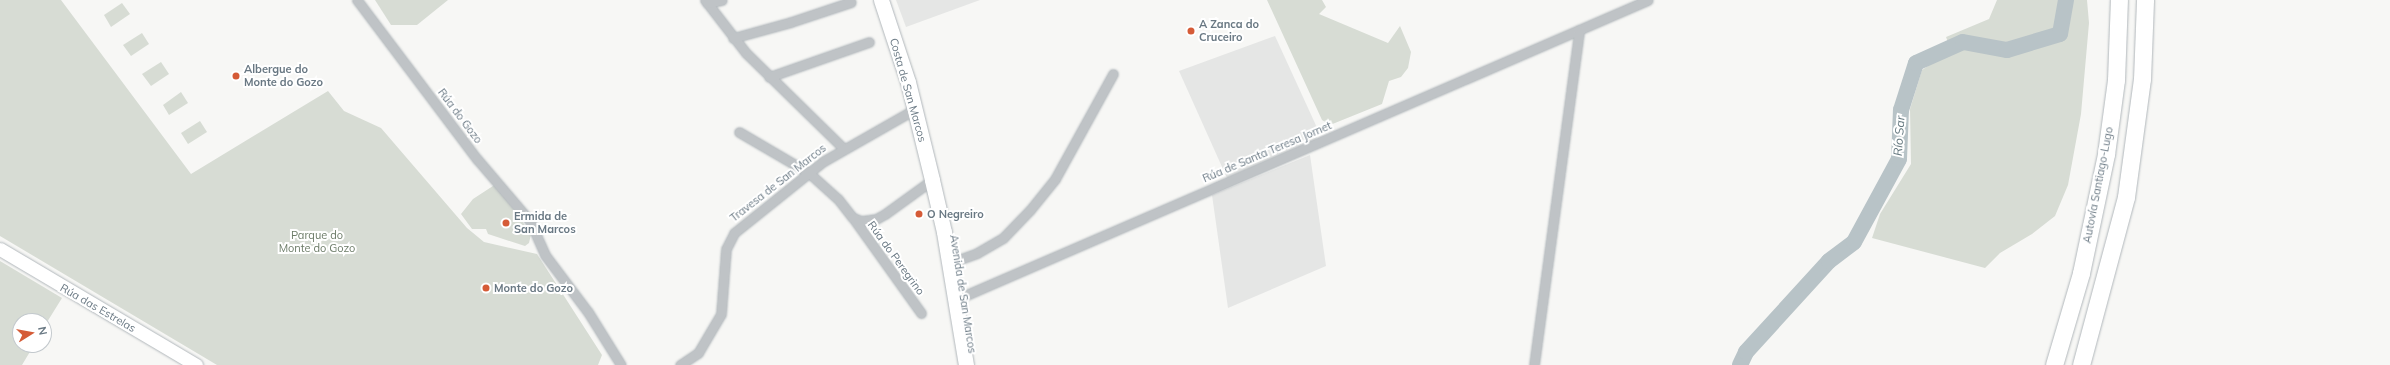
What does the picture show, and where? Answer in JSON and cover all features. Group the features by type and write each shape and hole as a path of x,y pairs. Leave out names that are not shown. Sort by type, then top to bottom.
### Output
{"highway":[{"name":"Autovía Santiago-Lugo","path":"2054,365 2081,273 2106,154 2116,80 2119,0"},
{"path":"2081,365 2126,197 2142,79 2146,0"}],"main road":[{"name":"Costa de San Marcos","path":"881,0 908,82 909,112 919,124 938,173"},
{"name":"Costa de San Marcos","path":"892,0 908,50 938,173"},
{"path":"908,50 910,73 918,100 909,112"},
{"path":"909,112 921,112 938,173"},
{"name":"Avenida de San Marcos","path":"938,173 958,260 974,365"},
{"name":"Avenida de San Marcos","path":"938,173 944,232 966,365"},
{"path":"944,232 952,247 959,289 964,296 961,303 970,365"}],"street":[{"name":"Rúa do Gozo","path":"357,0 477,159 530,221 545,255 588,312 619,364"},
{"path":"722,0 706,2 733,38 769,76 843,148"},
{"name":"Rúa de Santa Teresa Jornet","path":"964,296 1648,0"},
{"path":"733,38 791,22 850,2"},
{"path":"1534,365 1579,30"},
{"path":"769,76 869,42"},
{"path":"958,260 978,253 1003,238 1030,210 1055,179 1113,74"},
{"name":"Travesa de San Marcos","path":"680,365 698,353 721,314 726,256 730,238 753,216 843,148 909,112"},
{"name":"Rúa do Peregrino","path":"739,132 809,173 838,199 920,313"},
{"name":"Rúa do Peregrino","path":"852,217 861,221 876,219 938,173"},
{"name":"Rúa das Estrelas","path":"0,249 196,365"}],"shaded area":[{"path":"896,0 980,0 906,27"},
{"path":"1275,36 1319,132 1316,140 1227,178 1179,71"},
{"path":"1310,155 1326,266 1228,308 1212,195"}],"green space":[{"name":"Parque do Monte do Gozo","path":"0,0 61,0 191,174 328,91 344,111 381,128 467,228 484,242 537,254 602,355 598,365 217,365 0,236"},
{"path":"375,0 448,0 417,25 391,25"},
{"path":"1267,0 1322,0 1326,7 1319,14 1388,43 1400,26 1411,52 1408,68 1401,77 1389,81 1382,104 1330,125 1322,120"},
{"path":"1997,0 2087,0 2089,23 2081,114 2068,185 2055,216 2032,234 2000,253 1985,268 1872,238 1880,214 1911,164 1910,109 1922,70 1951,50 1946,37 1989,19"},
{"path":"122,3 130,14 111,27 104,15"},
{"path":"142,33 149,44 131,56 123,45"},
{"path":"161,62 169,74 151,86 142,74"},
{"path":"181,92 188,103 169,115 163,105"},
{"path":"200,121 207,132 188,144 181,133"},
{"path":"496,184 531,234 529,243 525,246 488,234 486,229 472,229 461,214 473,199"},
{"path":"0,261 62,298 52,314 12,313 12,353 29,353 22,365 0,365"}],"waterway":[{"name":"Río Sar","path":"1740,365 1746,352 1829,261 1854,242 1899,159 1901,110 1916,63 1963,42 2007,50 2060,34 2066,0"}],"place":[{"name":"A Zanca do Cruceiro","path":"1191,31"},
{"name":"Albergue do Monte do Gozo","path":"236,76"},
{"name":"O Negreiro","path":"919,214"},
{"name":"Ermida de San Marcos","path":"506,223"},
{"name":"Monte do Gozo","path":"486,288"}]}
